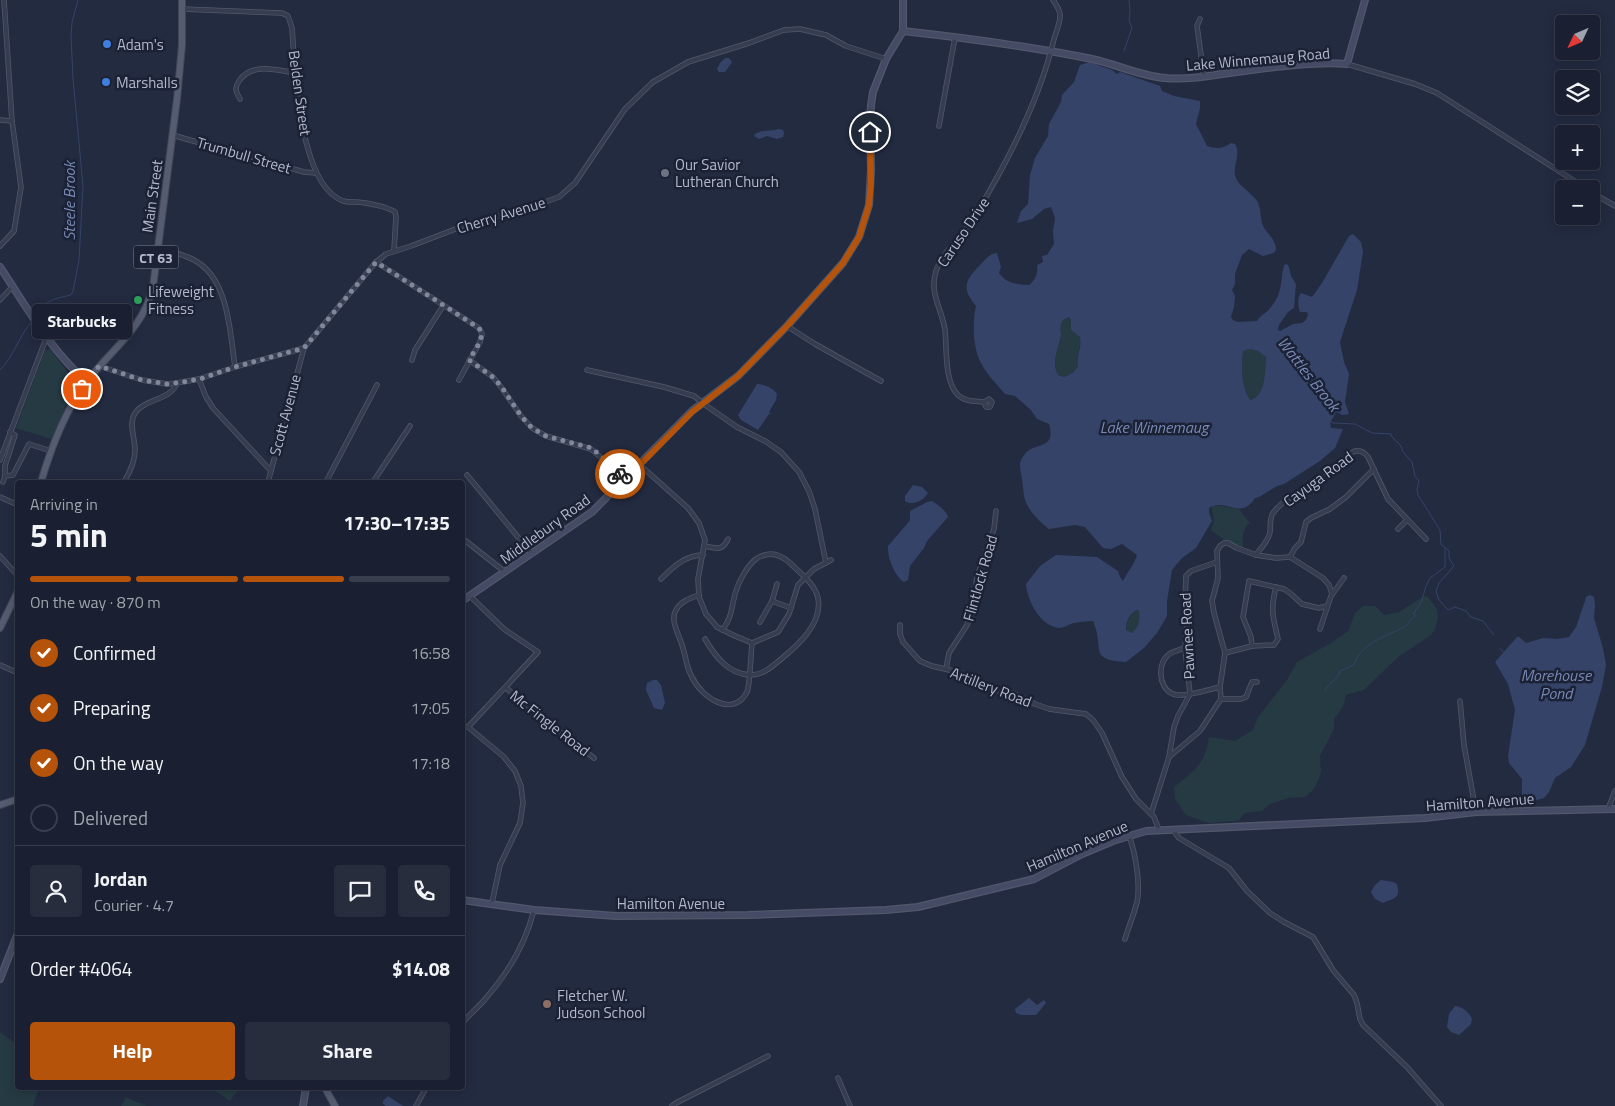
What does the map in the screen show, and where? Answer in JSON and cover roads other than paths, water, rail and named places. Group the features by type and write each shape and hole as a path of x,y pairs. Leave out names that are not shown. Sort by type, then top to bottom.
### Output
{"main road":[{"name":"Main Street","path":"42,480 69,409 99,366 134,329 146,308 153,287 177,99 182,45 182,0"},
{"path":"0,628 15,602"},
{"path":"0,805 15,800"},
{"path":"326,1090 335,1106"}],"street":[{"path":"0,246 14,231 21,188 12,121 4,0"},
{"path":"903,0 903,31"},
{"name":"Caruso Drive","path":"984,402 965,400 953,388 950,379 944,328 934,297 934,283 942,259 969,225 1006,163 1039,87 1051,51 1060,14 1053,0"},
{"path":"1347,64 1366,0"},
{"name":"Belden Street","path":"182,9 282,13 288,16 292,28 304,134 316,172 336,198 346,202 357,202 392,209 396,212 394,250"},
{"path":"1200,20 1197,26 1204,76"},
{"name":"Cherry Avenue","path":"304,348 376,262 386,254 466,225 531,207 559,197 575,183 625,109 653,82 688,62 748,44 784,30 800,29 826,35 846,46 886,59"},
{"name":"Lake Winnemaug Road","path":"903,31 1051,51 1100,60 1165,78 1204,76 1274,67 1347,64 1415,84 1436,93 1573,180"},
{"name":"Middlebury Road","path":"465,599 592,512 640,466 684,418 738,376 787,326 843,263 859,237 866,220 871,192 871,105 873,92 886,59 903,31"},
{"path":"940,126 955,37"},
{"path":"240,99 235,92 236,85 243,75 251,70 263,69 296,72"},
{"path":"0,120 12,121"},
{"name":"Trumbull Street","path":"172,136 304,172 316,172"},
{"path":"1600,197 1615,206"},
{"path":"157,248 195,260 207,271 221,289 228,314 235,367"},
{"path":"376,262 479,328 482,334 480,342 459,380"},
{"path":"0,267 68,364 87,382"},
{"path":"0,300 13,286"},
{"path":"412,360 415,350 443,306"},
{"path":"787,326 814,344 881,381"},
{"path":"0,460 47,336"},
{"path":"99,366 142,380 167,384 200,379 235,367 304,348"},
{"name":"Scott Avenue","path":"268,480 304,348"},
{"path":"469,360 493,377 532,428 546,436 592,448 626,479"},
{"path":"587,370 664,387 694,396 713,411 773,446 796,467 805,484 815,510 826,563"},
{"path":"200,379 206,397 213,408 270,471"},
{"path":"125,480 134,464 133,417 145,405 172,391 177,383"},
{"path":"327,480 378,385"},
{"path":"374,480 410,426"},
{"path":"3,482 5,466 15,435 10,432"},
{"path":"5,476 13,475 28,444 51,452"},
{"name":"Cayuga Road","path":"1256,555 1268,538 1270,518 1273,513 1286,501 1332,472 1350,455 1359,451 1365,453 1388,499 1426,539"},
{"path":"640,466 688,508 699,523 705,540 698,579 699,595 706,614 722,630 752,643 778,632 789,614 798,585 814,569 831,560"},
{"path":"1290,557 1301,542 1306,522 1346,497 1374,469"},
{"path":"467,475 532,554"},
{"path":"0,496 15,504"},
{"name":"Flintlock Road","path":"946,669 949,653 967,625 972,612 977,578 994,529 996,511"},
{"path":"1398,529 1407,520"},
{"path":"704,546 721,548 728,539"},
{"path":"465,540 505,572"},
{"path":"1169,757 1200,731 1221,699 1220,687 1224,653 1212,601 1218,578 1217,551 1220,546 1228,543 1256,555 1276,558 1290,557 1323,578 1329,585 1332,594"},
{"path":"704,639 711,650 726,666 736,672 749,675 759,674 770,669 798,644 813,624 818,611 818,598 814,589 805,578 784,558 773,553 763,555 748,568 740,582 736,591 731,617 722,630"},
{"path":"660,579 673,566 688,557 703,554"},
{"path":"0,556 15,573"},
{"name":"Pawnee Road","path":"1151,814 1169,757 1174,727 1190,694 1185,648 1187,624 1185,601 1186,576 1191,571 1217,562"},
{"path":"1320,629 1332,594 1344,578"},
{"path":"1252,646 1252,637 1243,617 1249,581 1284,589 1302,604 1320,608 1327,606"},
{"path":"760,622 772,601 777,584"},
{"path":"1224,653 1252,646 1274,645 1277,642 1272,612 1276,587"},
{"path":"699,595 688,598 680,605 674,612 674,622 685,651 686,665 693,680 705,695 720,704 732,705 741,700 748,691 752,643"},
{"path":"468,727 538,652 504,629 470,596"},
{"path":"772,601 791,608"},
{"name":"Artillery Road","path":"900,625 900,634 903,642 920,661 973,679 993,690 1012,693 1049,709 1086,714 1102,733 1122,777 1136,799 1156,820 1159,830"},
{"path":"1185,648 1168,655 1163,662 1161,673 1163,685 1169,692 1177,695 1190,694 1220,687"},
{"path":"0,665 15,672"},
{"path":"1221,699 1242,699 1246,697 1252,682 1257,682"},
{"name":"Mc Fingle Road","path":"506,688 594,758"},
{"path":"1460,701 1464,745 1476,812"},
{"path":"465,726 504,757 515,771 521,786 523,803 520,823 500,865 492,903"},
{"path":"1608,809 1615,791"},
{"name":"Hamilton Avenue","path":"465,900 534,910 616,916 748,916 886,910 918,907 1034,879 1082,854 1146,831 1426,818 1476,812 1615,809"},
{"path":"1172,829 1183,841 1228,868 1270,913 1313,937 1333,970 1354,995 1363,1025 1407,1068 1441,1106"},
{"path":"1126,939 1138,900 1138,877 1129,836"},
{"path":"465,1021 506,972 530,926 534,910"},
{"path":"0,979 4,963 15,939"},
{"path":"672,1106 768,1056"},
{"path":"838,1078 850,1106"},
{"path":"303,1106 306,1090"},
{"path":"416,1106 425,1090"}],"water":[{"path":"725,58 729,58 732,62 725,72 719,72 717,69"},
{"name":"Lake Winnemaug","path":"1089,62 1112,70 1117,74 1120,72 1160,86 1162,91 1174,96 1200,101 1196,124 1207,146 1219,148 1231,143 1235,144 1237,148 1236,178 1257,201 1262,223 1274,242 1276,250 1274,253 1263,256 1249,249 1242,255 1235,274 1235,284 1232,290 1235,296 1231,317 1233,320 1237,322 1257,321 1269,309 1278,297 1284,265 1287,264 1296,284 1294,308 1288,312 1279,325 1278,330 1280,331 1293,324 1302,323 1308,315 1307,312 1300,312 1298,302 1301,293 1312,297 1349,236 1353,234 1361,242 1363,252 1357,290 1340,342 1344,362 1349,374 1345,402 1349,414 1343,415 1336,412 1330,423 1331,428 1343,429 1335,448 1320,461 1284,484 1255,498 1250,505 1244,508 1215,505 1209,508 1212,521 1196,548 1182,558 1172,570 1167,601 1167,616 1157,633 1144,648 1126,662 1106,659 1102,655 1099,651 1093,621 1074,623 1061,628 1052,626 1040,617 1029,597 1026,584 1040,566 1056,555 1097,557 1118,571 1123,581 1137,555 1122,544 1111,549 1103,548 1085,527 1075,525 1049,529 1030,510 1024,496 1020,467 1021,461 1028,451 1047,442 1051,433 1049,424 1037,419 1031,410 1015,396 1005,394 983,367 978,357 975,343 974,320 976,306 971,300 967,289 968,280 971,275 988,257 997,253 1001,267 999,273 1002,277 1012,283 1029,285 1036,276 1037,265 1043,262 1042,256 1047,255 1054,244 1055,218 1051,207 1044,209 1032,219 1017,223 1021,211 1028,204 1030,175 1035,158 1048,136 1049,124 1061,102 1062,95 1074,82 1080,65","holes":["1069,317 1071,320 1071,330 1080,337 1080,345 1078,366 1074,372 1064,377 1058,375 1055,361 1061,336 1061,323","1250,349 1258,351 1266,357 1262,388 1259,394 1250,400 1242,376 1243,351","1137,610 1139,611 1138,626 1132,633 1126,630 1128,618"]},
{"path":"783,130 784,133 783,137 777,139 767,136 759,139 754,136 761,132"},
{"path":"757,384 768,387 777,394 776,400 769,412 771,414 769,414 758,430 741,420 738,415"},
{"path":"913,485 922,487 928,493 918,502 911,503 905,501 905,496"},
{"path":"932,501 944,510 948,517 927,541 910,566 908,580 904,582 892,566 888,546 910,520 910,511"},
{"name":"Morehouse Pond","path":"1590,595 1594,597 1594,618 1606,665 1602,687 1585,745 1571,767 1555,778 1544,798 1522,803 1522,779 1509,763 1508,756 1515,710 1508,684 1495,662 1517,637 1526,643 1543,638 1557,639 1569,637 1576,627 1586,597"},
{"path":"657,680 661,685 665,703 662,710 654,708 646,690 647,683"},
{"path":"1381,880 1397,884 1398,889 1396,897 1383,903 1375,899 1371,892 1374,886"},
{"path":"1029,998 1037,1005 1044,1000 1046,1003 1036,1015 1016,1013 1015,1009"},
{"path":"1455,1006 1465,1010 1472,1019 1471,1024 1459,1035 1451,1032 1447,1027 1449,1014"},
{"path":"388,1096 403,1106 386,1106 383,1104 383,1101"}],"waterway":[{"name":"Steele Brook","path":"35,316 50,301 71,295 79,260 83,186 71,37 72,22 78,0"},
{"name":"Wattles Brook","path":"1124,51 1132,28 1129,20 1129,0"},
{"name":"Steele Brook","path":"0,370 9,359 32,321"},
{"name":"Wattles Brook","path":"1329,421 1333,423 1355,424 1372,433 1391,434 1401,446 1403,452 1412,462 1415,476 1419,481 1418,495 1440,530 1441,544 1449,551 1449,558 1454,566 1439,583 1436,591 1439,600 1448,610 1455,607 1466,611 1471,617 1483,621 1494,635"},
{"path":"1325,691 1340,671 1354,665 1362,651 1374,642 1405,626 1415,616 1414,613 1422,600 1430,578 1445,567 1445,548"},
{"name":"Wattles Brook","path":"1500,649 1504,652"}],"place":[{"name":"Adam's","path":"107,44"},
{"name":"Marshalls","path":"106,82"},
{"name":"Our Savior Lutheran Church","path":"665,173"},
{"name":"Lifeweight Fitness","path":"138,300"},
{"name":"Starbucks","path":"82,389"},
{"name":"Fletcher W. Judson School","path":"547,1004"}]}
